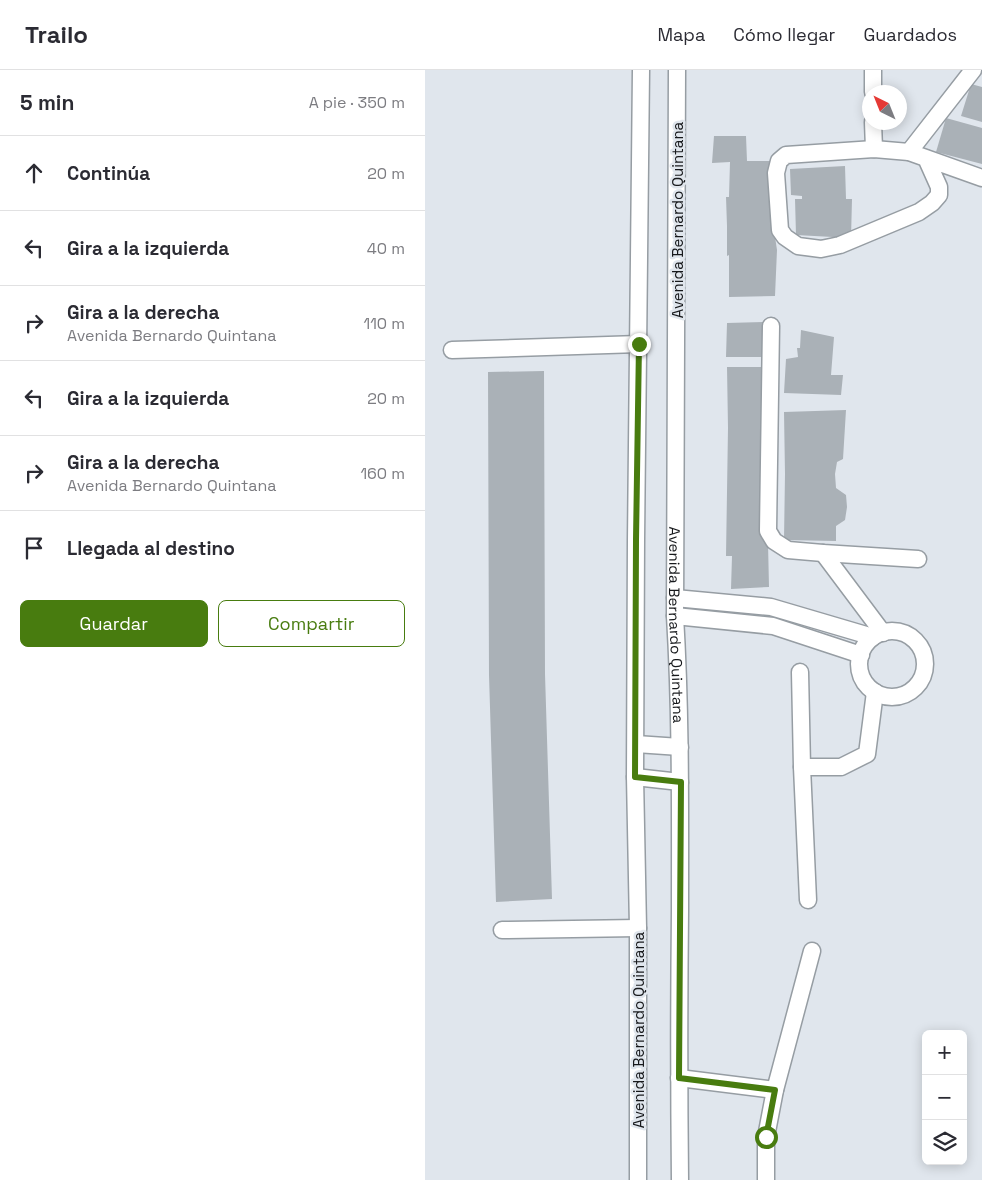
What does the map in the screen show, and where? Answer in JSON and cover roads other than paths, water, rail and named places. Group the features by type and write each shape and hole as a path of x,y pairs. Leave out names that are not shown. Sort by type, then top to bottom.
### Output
{"street":[{"name":"Avenida Bernardo Quintana","path":"638,1180 638,928 635,777 641,70"},
{"name":"Avenida Bernardo Quintana","path":"677,70 675,616 679,676 681,782 679,1078 681,1180"},
{"path":"873,70 873,85"},
{"path":"909,152 973,70"},
{"path":"873,130 874,149"},
{"path":"926,158 939,187 939,195 932,204 919,212 840,246 821,249 798,246 785,237 780,230 777,173 779,161 786,155 874,149 909,152 926,158 982,178"},
{"path":"771,326 768,531 774,542 788,550 823,554 918,559"},
{"path":"452,350 639,344"},
{"path":"823,554 878,635"},
{"path":"675,598 771,607 878,635"},
{"path":"675,616 773,626 861,655"},
{"path":"894,631 905,634 914,639 921,648 925,658 922,679 915,688 906,694 896,697 885,696 875,692 867,685 862,676 859,665 861,655 866,645 878,635 894,631"},
{"path":"800,672 808,900"},
{"path":"802,768 841,767 867,754 875,692"},
{"path":"636,744 680,747"},
{"path":"635,777 681,782"},
{"path":"502,930 638,928"},
{"path":"767,1180 766,1137 775,1090 811,951"},
{"path":"679,1078 775,1090"}]}
